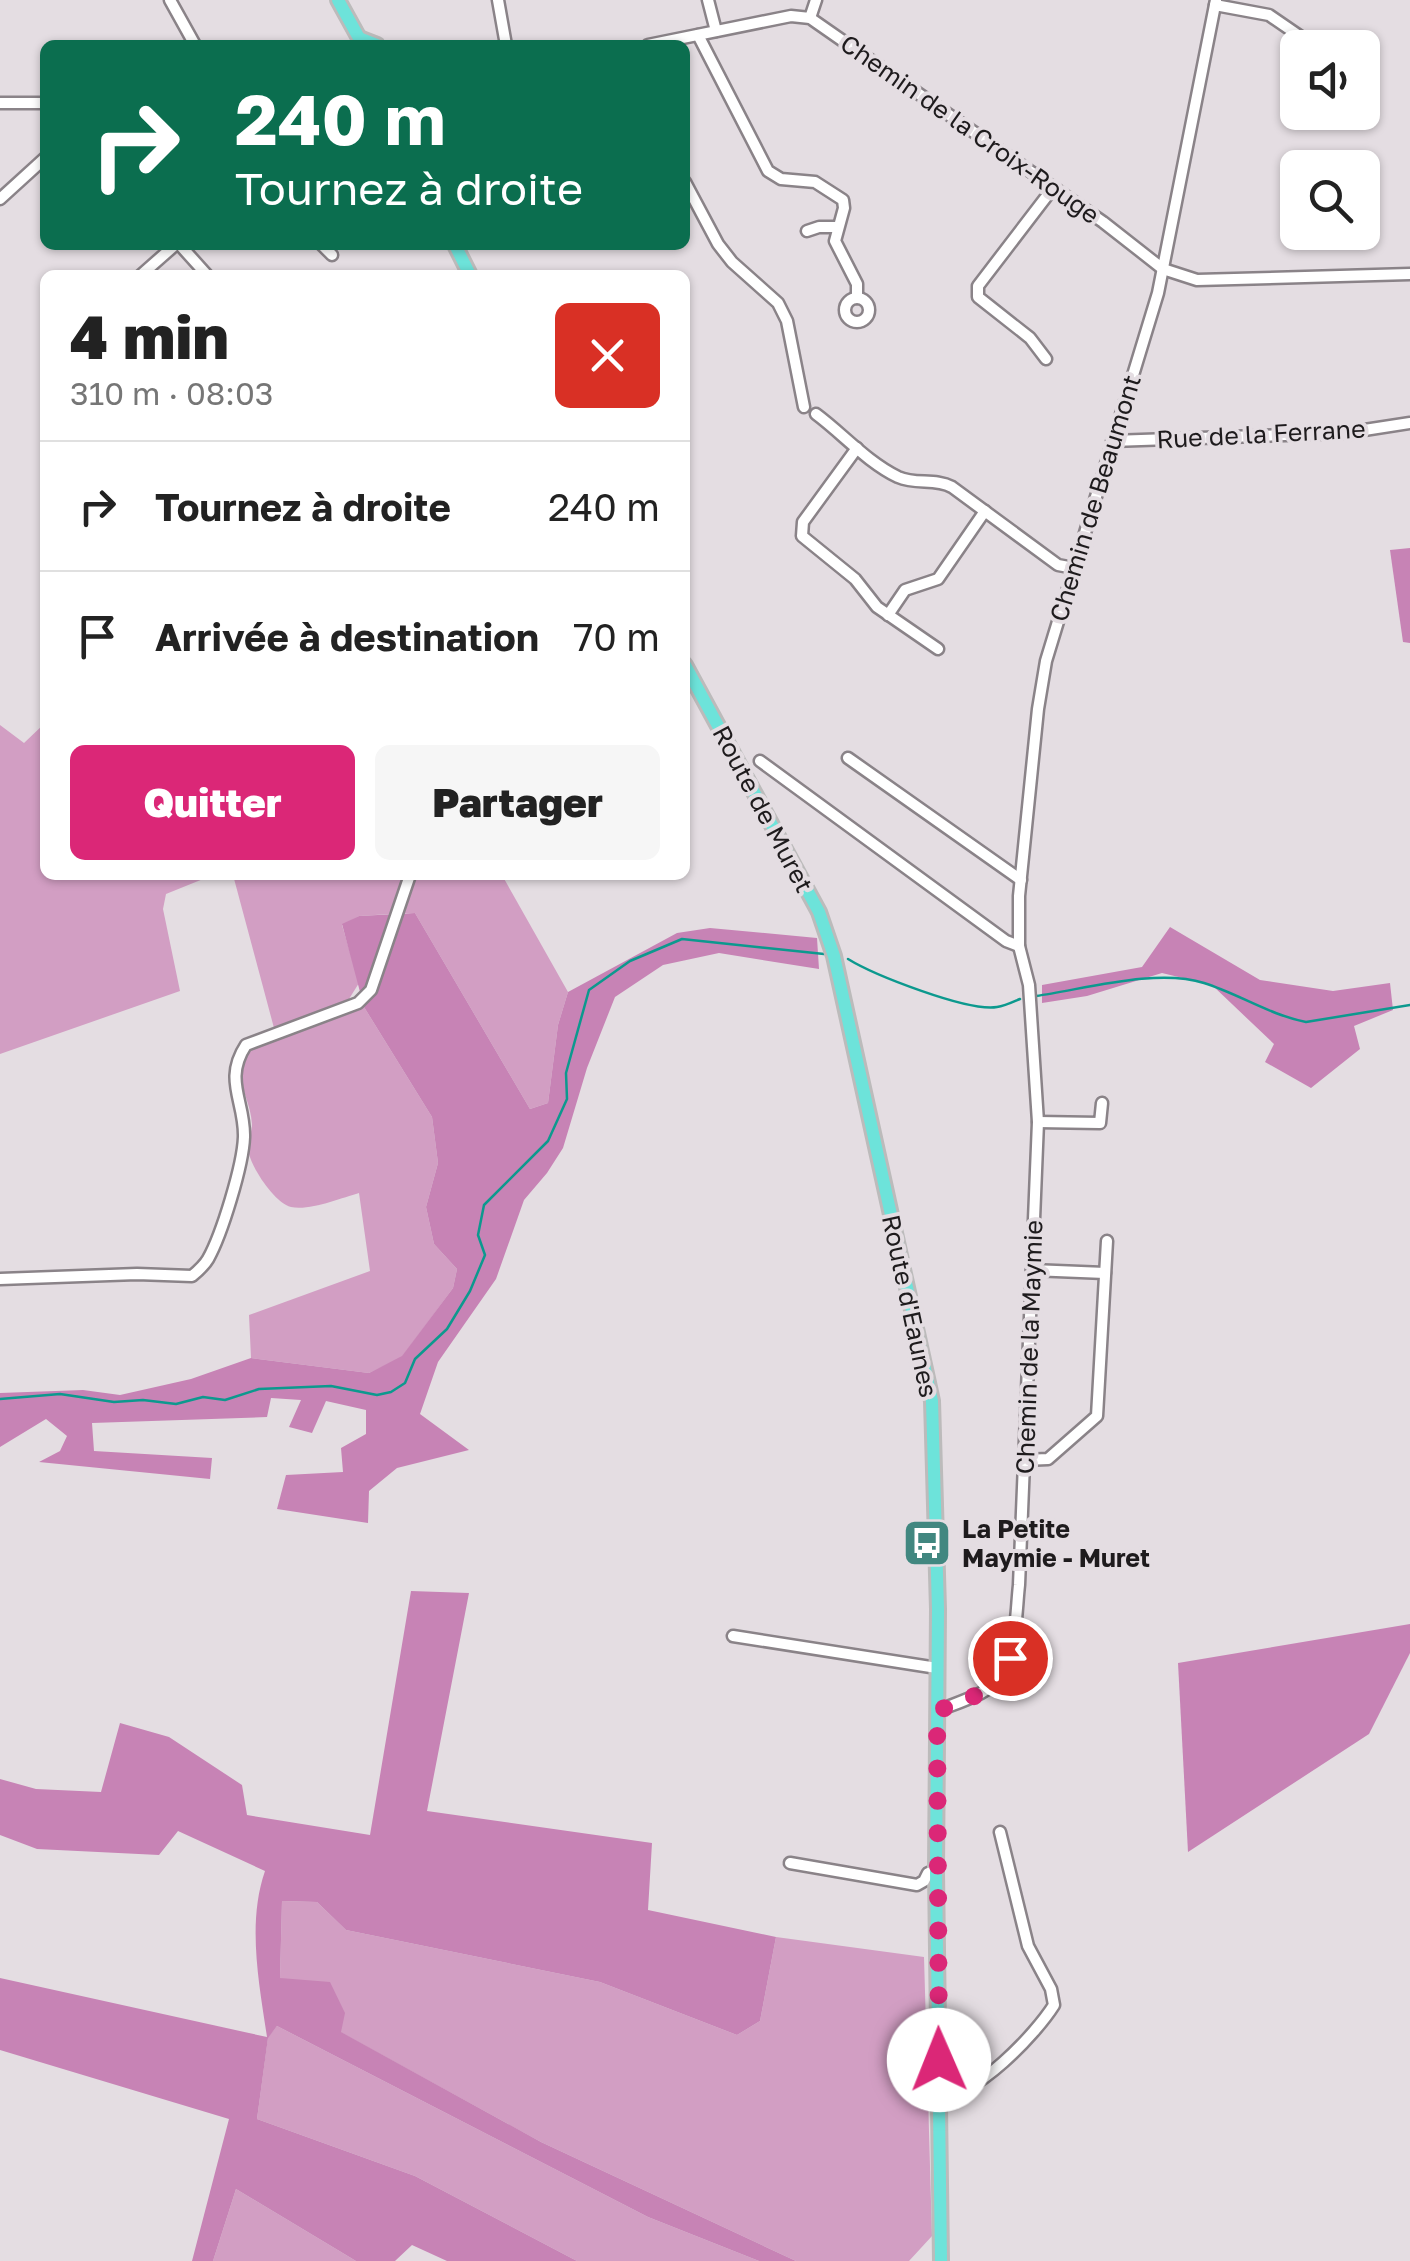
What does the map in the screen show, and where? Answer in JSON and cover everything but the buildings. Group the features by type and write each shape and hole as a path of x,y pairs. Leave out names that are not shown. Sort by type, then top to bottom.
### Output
{"main road":[{"path":"338,0 358,40"},
{"name":"Route de Muret","path":"690,673 819,912 834,956"},
{"name":"Route d'Eaunes","path":"834,956 932,1401 941,2261"}],"street":[{"path":"170,0 192,40"},
{"path":"498,0 505,40"},
{"path":"708,0 716,31"},
{"path":"676,40 790,16 810,18 816,0"},
{"path":"1215,2 1269,15 1290,30"},
{"name":"Chemin de Beaumont","path":"1030,1001 1019,946 1021,880 1046,661 1163,270 1215,2"},
{"name":"Chemin de la Croix-Rouge","path":"810,18 1104,222 1163,270"},
{"path":"698,36 764,166 781,179 818,183 843,200 836,246 857,284 857,298"},
{"path":"0,103 40,103"},
{"path":"0,199 40,163"},
{"path":"1046,359 1030,338 982,303 978,286 1053,188"},
{"path":"690,191 732,262 778,302 787,320 804,407"},
{"path":"807,231 819,226 838,227"},
{"path":"147,270 171,250"},
{"path":"182,250 202,270"},
{"path":"327,250 332,256"},
{"path":"1163,270 1196,280 1410,274"},
{"path":"816,414 901,478 937,481 952,487 1058,565 1074,568"},
{"name":"Rue de la Ferrane","path":"1112,441 1345,433 1410,424"},
{"path":"857,448 801,529 807,543 855,579 869,599 938,649"},
{"path":"888,615 905,590 938,579 985,511"},
{"path":"848,758 1021,880"},
{"path":"760,761 1006,941 1019,946"},
{"path":"0,1279 192,1276 204,1266 236,1176 244,1135 234,1071 239,1055 246,1045 358,1003 376,982 408,880"},
{"name":"Chemin de la Maymie","path":"937,1711 984,1692 998,1680 1010,1658 1019,1585 1038,1122 1030,1001"},
{"path":"1038,1122 1100,1123 1102,1103"},
{"path":"1024,1460 1048,1459 1094,1421 1098,1410 1107,1241"},
{"path":"1032,1270 1106,1272"},
{"path":"733,1636 936,1668"},
{"path":"939,2097 954,2097 1018,2047 1054,2005 1051,1989 1028,1946 1000,1832"},
{"path":"790,1863 917,1884 936,1871"}],"shaded area":[{"path":"1410,548 1410,643 1403,642 1390,550"},
{"path":"0,725 24,743 40,728 40,880 201,880 166,894 163,909 180,991 0,1054"},
{"path":"234,880 404,880 391,914 359,916 342,925 359,983 349,999 274,1028"},
{"path":"415,880 505,880 568,992 558,1025 548,1103 530,1109 415,913 403,913"},
{"path":"415,913 530,1109 548,1103 558,1025 568,992 677,933 710,928 817,938 819,969 719,953 663,965 615,997 587,1068 563,1148 524,1200 496,1279 438,1362 420,1414 469,1450 397,1468 369,1491 368,1523 277,1509 286,1475 343,1472 341,1448 366,1434 366,1410 326,1401 312,1433 289,1427 301,1400 271,1398 267,1417 92,1423 94,1451 212,1458 210,1479 39,1462 60,1451 67,1436 46,1419 0,1447 0,1393 83,1390 120,1395 191,1379 251,1358 369,1373 402,1356 453,1288 457,1269 434,1244 426,1207 438,1163 432,1117 364,1007 342,924 359,916"},
{"path":"1170,927 1260,980 1333,991 1390,983 1393,1010 1354,1026 1360,1049 1311,1088 1265,1062 1274,1044 1212,985 1162,973 1087,996 1042,1003 1042,985 1142,967"},
{"path":"364,1007 432,1117 438,1163 426,1207 434,1244 457,1269 453,1288 402,1357 369,1373 251,1358 249,1315 370,1271 359,1193 316,1206 291,1207 278,1199 260,1177 248,1150 252,1124 241,1078 244,1060 250,1050"},
{"path":"411,1591 469,1593 427,1811 652,1843 648,1910 776,1937 760,2021 737,2035 600,1982 346,1930 317,1902 282,1901 280,1978 330,1982 345,2013 341,2032 541,2142 796,2261 759,2261 648,2217 277,2026 268,2038 257,2119 415,2176 577,2261 447,2261 412,2245 395,2261 356,2261 236,2189 213,2261 192,2261 229,2119 0,2050 0,1978 267,2037 256,1932 265,1871 178,1831 159,1855 37,1849 0,1835 0,1779 36,1789 101,1792 120,1723 169,1737 242,1785 247,1815 370,1835"},
{"path":"1410,1624 1410,1653 1369,1734 1188,1852 1178,1663"},
{"path":"282,1901 317,1902 346,1930 600,1982 737,2035 760,2021 776,1937 924,1957 932,2236 909,2261 796,2261 541,2142 340,2032 344,2013 280,1978"},
{"path":"277,2026 648,2217 759,2261 577,2261 415,2176 257,2119 268,2037"},
{"path":"236,2189 356,2261 213,2261"}],"waterway":[{"path":"0,1399 60,1394 114,1402 176,1404 203,1397 225,1400 259,1389 331,1386 377,1395 391,1392 405,1383 415,1359 447,1329 470,1291 485,1255 478,1235 484,1205 548,1141 567,1099 566,1073 589,990 630,961 682,939 824,954"},
{"path":"848,959 899,983 965,1004 997,1007 1020,999"},
{"path":"1036,996 1121,981 1165,978 1204,983 1306,1022 1410,1005"}],"place":[{"name":"La Petite Maymie - Muret","path":"927,1543"}],"route":[{"path":"939,2060 937,1711 984,1692 998,1680 1010,1658"}]}
